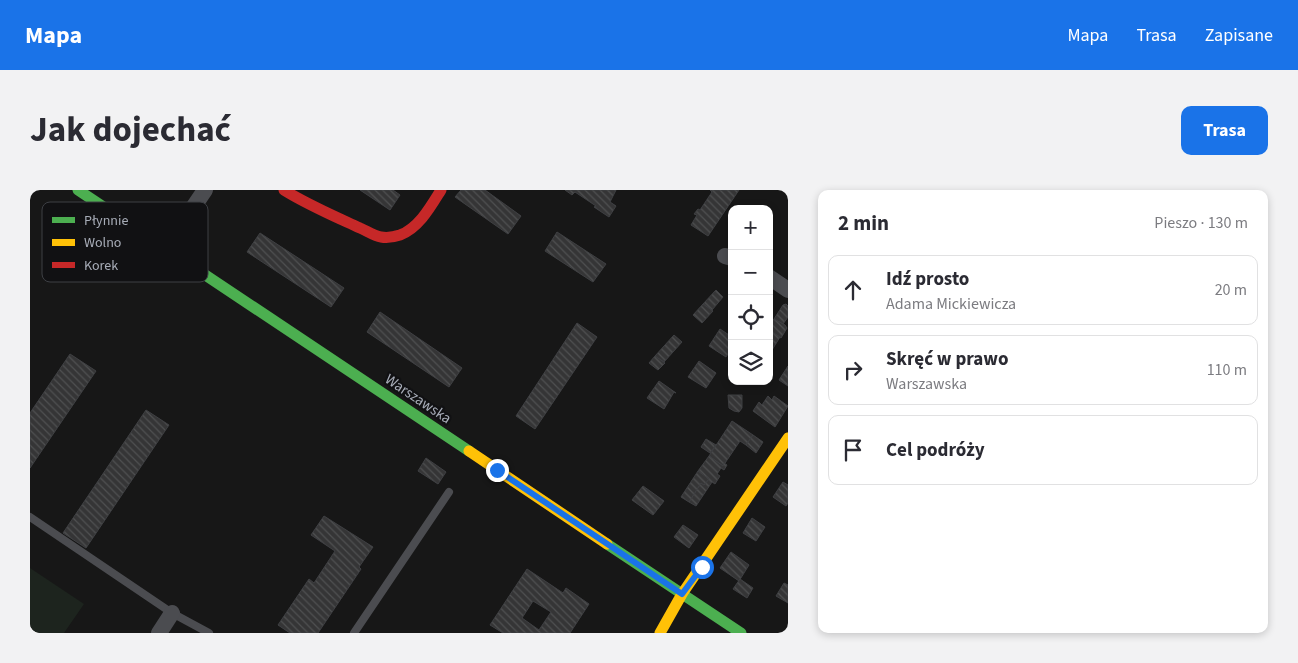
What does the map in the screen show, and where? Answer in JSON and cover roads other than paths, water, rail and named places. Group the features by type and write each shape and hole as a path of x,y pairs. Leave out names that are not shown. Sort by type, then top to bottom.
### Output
{"main road":[{"name":"Warszawska","path":"78,190 96,202"},
{"path":"284,190 321,211 380,237 392,237 403,234 415,224 441,190"},
{"name":"Warszawska","path":"208,278 742,633"},
{"path":"660,633 682,594 788,438"}],"street":[{"path":"197,202 205,190"},
{"path":"773,280 788,290"},
{"path":"158,633 172,613"}],"lane":[{"path":"354,633 450,492"},
{"path":"30,517 172,613 209,633"}]}
